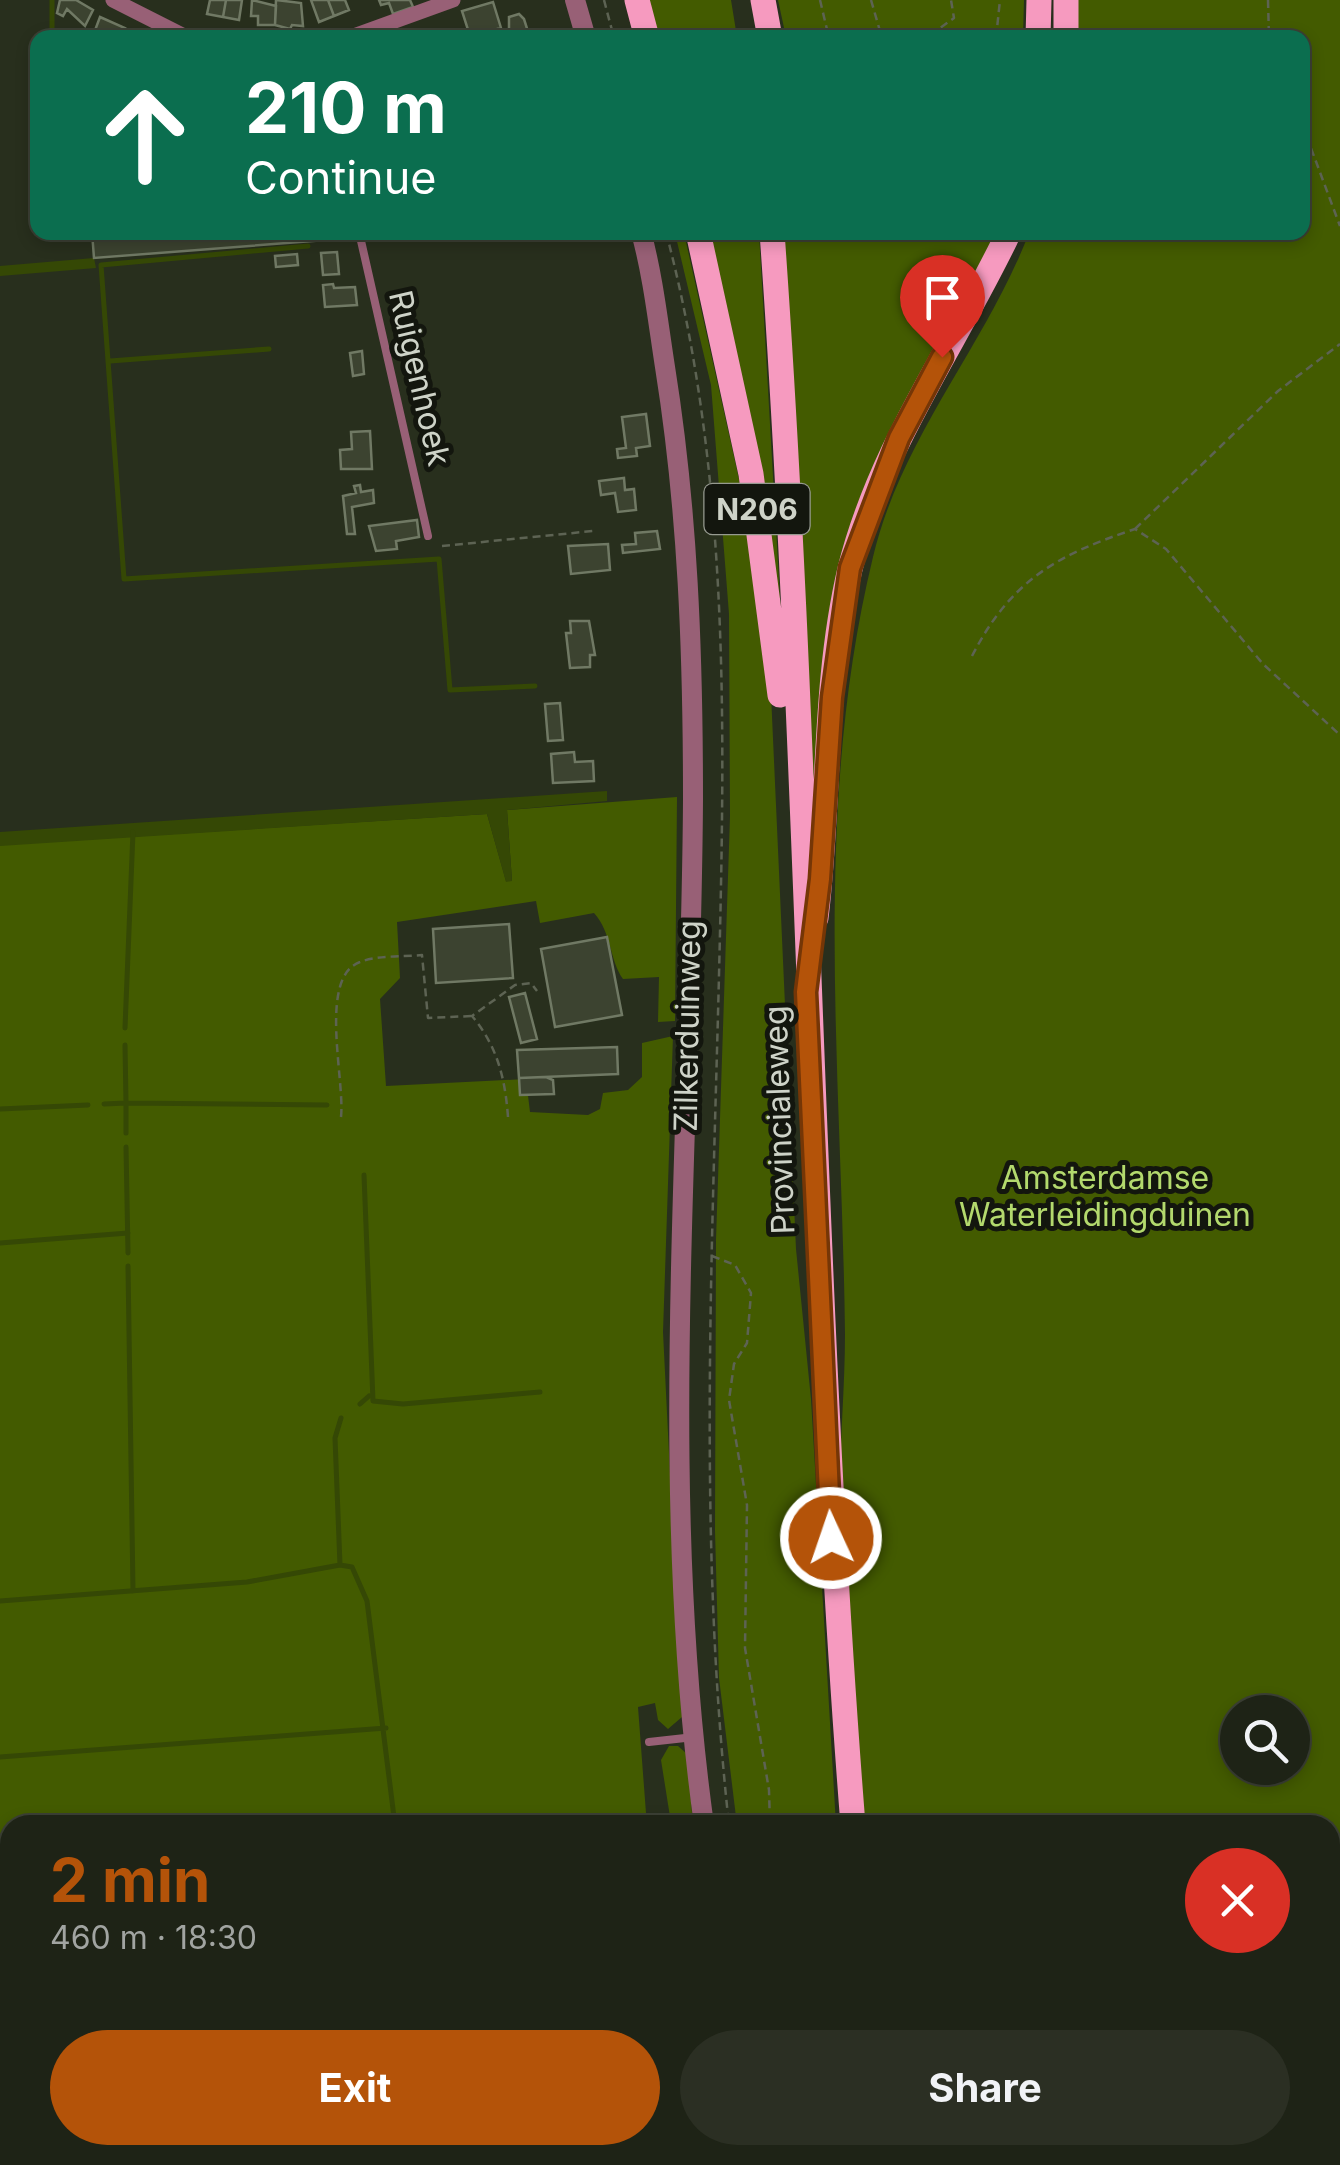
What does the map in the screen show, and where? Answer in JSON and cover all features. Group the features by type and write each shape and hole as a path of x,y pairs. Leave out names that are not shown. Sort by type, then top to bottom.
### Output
{"main road":[{"path":"637,0 644,30"},
{"path":"748,0 752,30"},
{"path":"763,0 769,30"},
{"path":"1038,30 1039,0"},
{"path":"1066,0 1066,30"},
{"name":"N206","path":"700,240 751,474 782,711 799,789"},
{"name":"Provincialeweg","path":"772,240 831,1538 852,1815"},
{"name":"N206","path":"806,992 820,879 836,663 850,568 899,438 1005,240"}],"street":[{"path":"114,0 172,30"},
{"path":"370,30 452,0"},
{"path":"575,0 584,30"},
{"name":"Zilkerduinweg","path":"641,240 680,460 694,633 692,942 680,1422 686,1651 703,1815"}],"lane":[{"name":"Ruigenhoek","path":"361,240 428,536"},
{"path":"649,1742 694,1737"}],"path":[{"path":"604,0 612,30"},
{"path":"820,0 827,30"},
{"path":"871,0 880,30"},
{"path":"939,30 954,18 950,0"},
{"path":"997,30 1000,0"},
{"path":"1268,0 1269,30"},
{"path":"1310,145 1340,226"},
{"name":"Zilkerduinweg","path":"668,240 700,404 720,590 723,754 707,1472 711,1626 728,1815"},
{"path":"972,656 990,620 1018,590 1070,551 1134,529 1278,390 1340,344"},
{"path":"1134,529 1166,549 1263,664 1340,735"},
{"path":"442,546 593,531"},
{"path":"341,1117 344,1090 336,992 348,968 362,960 422,955 428,1018 472,1016 515,984 531,984 538,991"},
{"path":"472,1016 496,1052 508,1117"},
{"path":"712,1256 735,1265 751,1292 747,1343 734,1364 729,1400 747,1506 746,1665 770,1790 770,1815"}],"green space":[{"path":"642,0 731,0 736,30 650,30"},
{"path":"778,0 1024,0 1023,30 784,30"},
{"name":"Amsterdamse Waterleidingduinen","path":"1076,0 1340,0 1340,1815 864,1815 841,1546 845,1334 835,944 842,750 854,653 873,557 886,514 923,432 990,314 1026,240 1310,240 1310,30 1075,30"},
{"path":"677,240 686,240 743,497 770,672 796,1249 811,1399 835,1815 736,1815 719,1678 716,1240 730,816 729,614 711,385"},
{"path":"704,240 759,240 781,615"},
{"path":"784,240 999,240 863,515 817,863"},
{"path":"677,797 675,1021 658,1022 659,977 623,979 594,913 540,923 536,901 397,922 400,978 380,999 386,1086 526,1079 530,1112 588,1115 600,1109 603,1093 628,1090 642,1077 642,1043 673,1036 663,1332 682,1717 668,1729 658,1720 655,1703 638,1707 646,1813 657,1815 0,1815 0,845 487,814 506,881 512,881 507,810"},
{"path":"669,1746 678,1746 687,1754 692,1815 670,1815 661,1760"}],"shaded area":[{"path":"94,258 96,268 0,276 0,266"},
{"path":"607,791 607,801 507,810 512,881 506,882 487,814 0,846 0,832"}],"building":[{"path":"60,0 76,0 93,10 85,26 67,9 63,16 57,13"},
{"path":"210,0 226,0 223,17 207,14"},
{"path":"226,0 242,0 239,20 223,17"},
{"path":"252,0 276,6 275,25 258,25 258,16 251,16"},
{"path":"276,0 301,3 303,26 292,25 290,29 275,25"},
{"path":"311,0 328,0 334,16 319,22"},
{"path":"328,0 345,0 349,10 334,16"},
{"path":"379,0 410,0 413,7 393,14 389,3 381,5"},
{"path":"493,2 501,28 468,30 462,11"},
{"path":"519,14 527,30 509,30 509,17"},
{"path":"100,17 125,28 124,30 95,30"},
{"path":"93,240 325,240 94,258"},
{"path":"337,252 339,274 323,275 321,253"},
{"path":"297,254 298,265 276,267 275,256"},
{"path":"333,284 334,288 355,287 357,305 325,307 323,285"},
{"path":"362,351 364,374 353,376 350,353"},
{"path":"646,414 650,446 636,448 637,456 618,458 617,449 626,448 622,417"},
{"path":"370,431 372,469 341,469 340,450 352,449 351,432"},
{"path":"624,478 625,490 634,489 636,510 618,512 615,493 601,495 599,481"},
{"path":"360,485 361,492 373,490 374,503 352,507 355,534 347,534 343,496 356,493 354,486"},
{"path":"417,520 419,537 396,541 397,549 376,551 369,526"},
{"path":"657,531 660,549 623,553 622,545 636,544 635,533"},
{"path":"608,544 610,570 571,574 568,546"},
{"path":"570,621 589,621 595,655 590,655 590,667 570,668 566,633 571,633"},
{"path":"560,703 563,740 548,741 545,704"},
{"path":"574,752 575,762 593,761 594,781 553,783 551,754"},
{"path":"509,924 513,978 436,983 433,929"},
{"path":"607,937 622,1015 555,1027 541,949"},
{"path":"525,993 537,1039 521,1043 509,997"},
{"path":"617,1047 618,1074 519,1078 517,1050"},
{"path":"519,1078 553,1080 554,1094 520,1095"}],"waterway":[{"path":"52,0 52,30"},
{"path":"308,246 101,265 124,579 439,559 450,690 535,686"},
{"path":"110,361 269,349"},
{"path":"125,1028 133,832"},
{"path":"104,1104 126,1103 125,1045"},
{"path":"126,1133 126,1103 327,1105"},
{"path":"0,1109 88,1105"},
{"path":"126,1147 128,1253"},
{"path":"364,1175 373,1401 403,1404 540,1392"},
{"path":"0,1243 128,1233"},
{"path":"128,1266 133,1591"},
{"path":"360,1404 369,1396"},
{"path":"340,1565 335,1438 341,1418"},
{"path":"0,1601 247,1582 340,1565 352,1567 367,1601 394,1815"},
{"path":"0,1757 386,1728"}],"route":[{"path":"831,1538 806,992 820,879 832,697 850,568 899,438 942,357"}]}
